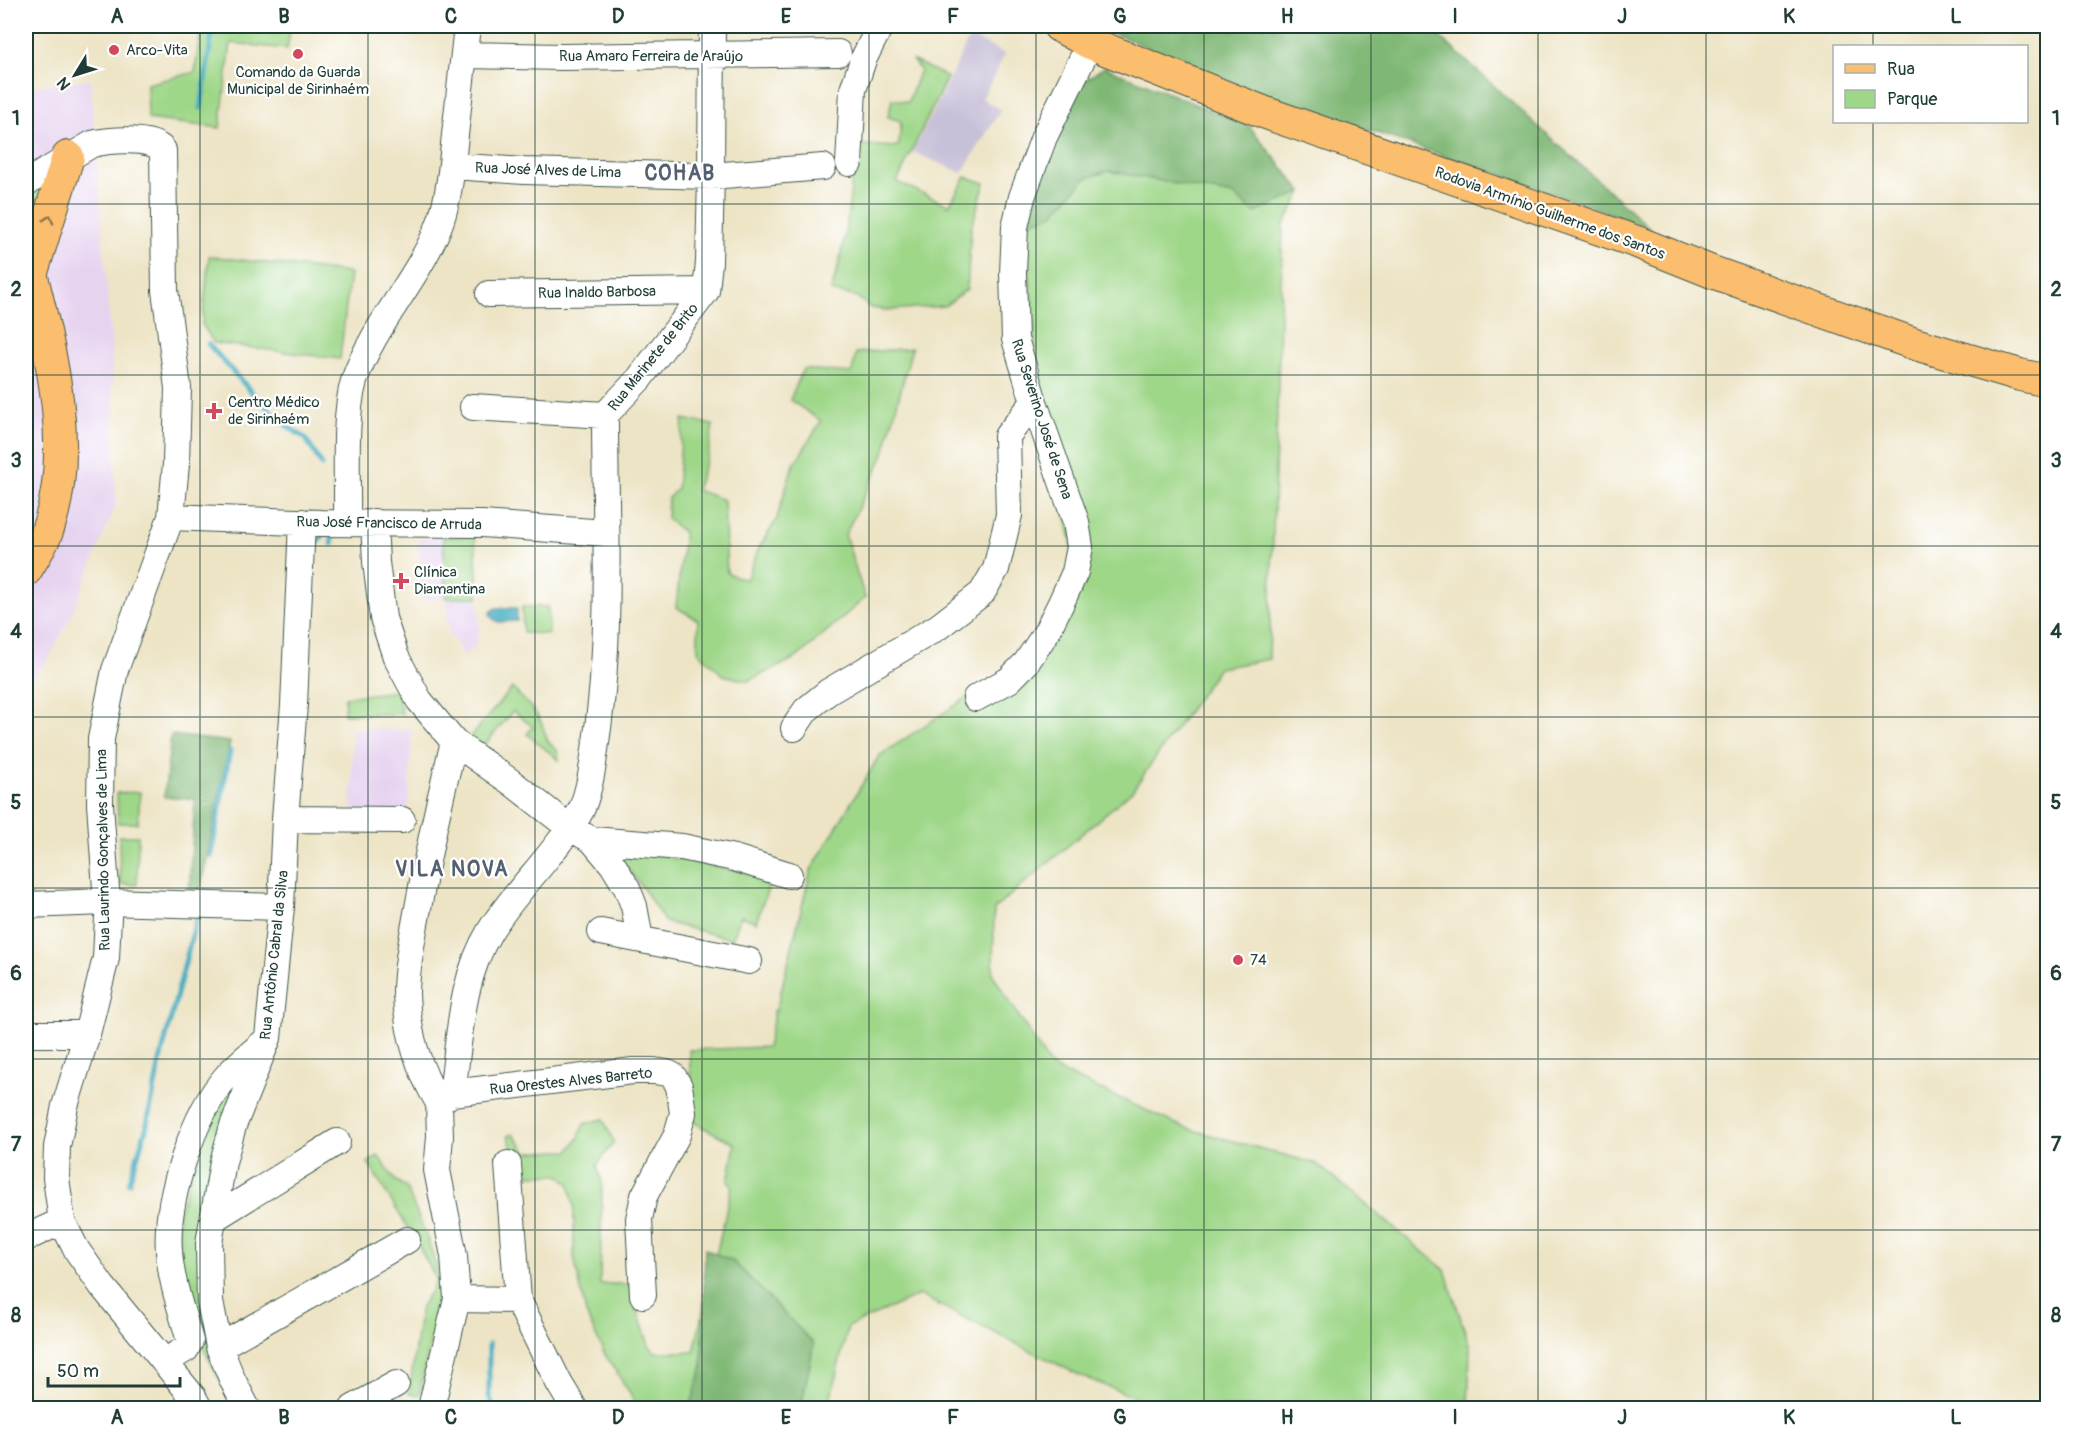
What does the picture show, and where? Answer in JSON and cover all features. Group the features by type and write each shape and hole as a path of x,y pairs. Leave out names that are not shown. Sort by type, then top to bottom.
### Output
{"main road":[{"name":"Rodovia Armínio Guilherme dos Santos","path":"1059,26 1090,43 1266,113 1637,242 1805,305 1935,350 2048,381"},
{"path":"26,570 45,536 53,510 61,453 57,401 28,264 68,157"}],"street":[{"name":"Rua Antônio Cabral da Silva","path":"247,1408 219,1347 210,1301 209,1243 223,1162 233,1126 268,1038 281,907 294,705 326,523 348,436 350,400 354,382 374,340 432,240 440,222 452,166 467,26"},
{"name":"Rua Marinete de Brito","path":"431,1408 457,1299 454,1256 437,1170 446,1098 461,1024 472,970 496,922 581,834 582,807 588,786 600,713 607,637 605,415 639,379 706,291 711,176 712,26"},
{"path":"849,163 853,90 862,60 880,26"},
{"name":"Rua Severino José de Sena","path":"976,698 1009,680 1026,663 1046,633 1061,603 1075,572 1080,547 1076,522 1034,402 1015,339 1013,273 1015,227 1022,197 1044,136 1090,43"},
{"name":"Rua Amaro Ferreira de Araújo","path":"464,55 562,57 838,53"},
{"name":"Rua Laurindo Gonçalves de Lima","path":"26,183 92,144 149,141 163,150 165,290 177,388 176,464 171,517 115,670 100,739 100,804 108,917 106,958 87,1034 64,1106 57,1147 56,1178 62,1221 76,1249 102,1286 200,1408"},
{"name":"Rua José Alves de Lima","path":"452,166 524,171 711,176 823,167"},
{"name":"Rua Inaldo Barbosa","path":"489,294 706,291"},
{"path":"794,728 806,710 828,692 938,627 982,593 996,569 1009,515 1007,436 1034,402"},
{"path":"473,407 605,415"},
{"name":"Rua José Francisco de Arruda","path":"171,517 326,523 482,524 606,533"},
{"path":"374,522 375,562 383,618 396,657 424,706 454,742 581,834 613,866 627,888 634,906 640,939"},
{"path":"446,1098 428,1086 418,1059 409,1021 407,986 412,941 433,827 454,742"},
{"path":"285,819 402,820"},
{"path":"581,834 682,847 734,858 789,875"},
{"path":"26,905 106,902 281,907"},
{"path":"601,932 749,961"},
{"path":"26,1034 87,1034"},
{"path":"164,1362 186,1349 190,1341 176,1292 168,1241 172,1206 188,1144 213,1095 226,1077 268,1038"},
{"name":"Rua Orestes Alves Barreto","path":"446,1098 633,1071 654,1071 673,1076 679,1086 683,1113 677,1135 640,1207 643,1295"},
{"path":"213,1219 338,1142"},
{"path":"508,1164 518,1300 558,1383 574,1408"},
{"path":"26,1238 62,1221"},
{"path":"219,1347 407,1240"},
{"path":"457,1299 518,1300"},
{"path":"353,1408 396,1384"}],"shaded area":[{"path":"970,36 1005,54 982,99 1001,110 962,173 913,152"},
{"path":"90,79 111,340 116,504 72,614 49,658 26,686 26,88"},
{"path":"475,536 480,634 477,634 475,648 463,655 452,636 449,636 447,598 422,599 418,539"},
{"path":"352,728 412,730 408,815 352,811"}],"green space":[{"path":"201,26 291,26 287,49 231,43 220,128 148,119 147,84 195,72"},
{"path":"1096,26 1219,26 1232,31 1244,26 1428,26 1652,230 1591,206 1260,93"},
{"path":"912,60 947,77 897,182 949,205 966,177 985,183 971,228 967,289 945,306 888,310 871,308 857,297 831,291 848,218 852,180 852,144 893,147 899,145 901,121 888,117 892,99 908,102 920,70"},
{"path":"1104,67 1249,126 1302,192 1283,226 1269,659 1219,668 1132,791 994,909 993,975 1051,1067 1185,1128 1317,1164 1445,1270 1470,1347 1468,1408 1162,1408 1081,1376 919,1295 848,1327 828,1408 637,1408 604,1353 586,1314 574,1257 574,1206 569,1183 559,1175 530,1175 515,1157 508,1136 513,1134 527,1152 569,1151 578,1139 584,1124 603,1119 614,1142 597,1165 602,1183 600,1284 629,1284 649,1346 655,1352 694,1352 732,1185 728,1182 735,1144 693,1122 689,1050 767,1047 773,1010 776,1011 811,870 879,756 1023,660 1078,572 1040,398 1025,224"},
{"path":"1104,67 1249,126 1302,192 1255,213 1233,195 1109,171 1086,178 1053,214 1025,224 1074,88"},
{"path":"58,171 34,240 26,204 26,192"},
{"path":"209,256 350,273 340,359 214,343 202,324"},
{"path":"912,348 883,457 845,535 865,598 796,658 748,681 723,675 698,651 698,620 676,607 684,533 667,518 668,498 677,489 683,419 713,425 708,456 696,490 724,500 727,573 746,580 760,546 776,521 792,468 821,421 790,400 803,369 852,373 856,353"},
{"path":"475,536 478,597 446,598 443,537"},
{"path":"522,607 548,607 549,634 523,633"},
{"path":"512,688 538,717 548,741 557,750 559,760 527,734 533,727 513,711 483,747 470,737"},
{"path":"397,691 402,714 344,714 345,697"},
{"path":"171,735 230,742 200,892 189,891 195,799 164,797"},
{"path":"140,792 138,823 118,823 117,793"},
{"path":"119,836 138,836 137,885 120,884"},
{"path":"609,845 772,878 756,922 741,916 732,939 665,922 643,888"},
{"path":"251,1064 205,1240 227,1394 197,1336 182,1291 178,1215 212,1111"},
{"path":"378,1156 395,1180 406,1187 428,1240 441,1282 439,1304 419,1395 409,1394 421,1306 436,1279 417,1243 368,1163"},
{"path":"705,1249 734,1262 814,1344 801,1408 690,1408 702,1369"}],"water":[{"path":"496,608 517,608 517,621 498,622 491,617 490,613"}],"waterway":[{"path":"201,108 213,26"},
{"path":"208,344 257,398 287,426 305,438 322,465"},
{"path":"310,551 325,533 332,533 332,544"},
{"path":"211,856 230,751"},
{"path":"129,1183 146,1129 161,1057 198,912"},
{"path":"489,1344 489,1395 493,1408"}],"place":[{"name":"Arco-Vita","path":"114,50"},
{"name":"Comando da Guarda Municipal de Sirinhaém","path":"298,54"},
{"name":"Centro Médico de Sirinhaém","path":"214,411"},
{"name":"Clínica Diamantina","path":"401,581"},
{"name":"74","path":"1238,960"}],"district":[{"name":"COHAB","path":"680,173"},
{"name":"VILA NOVA","path":"452,869"}]}
